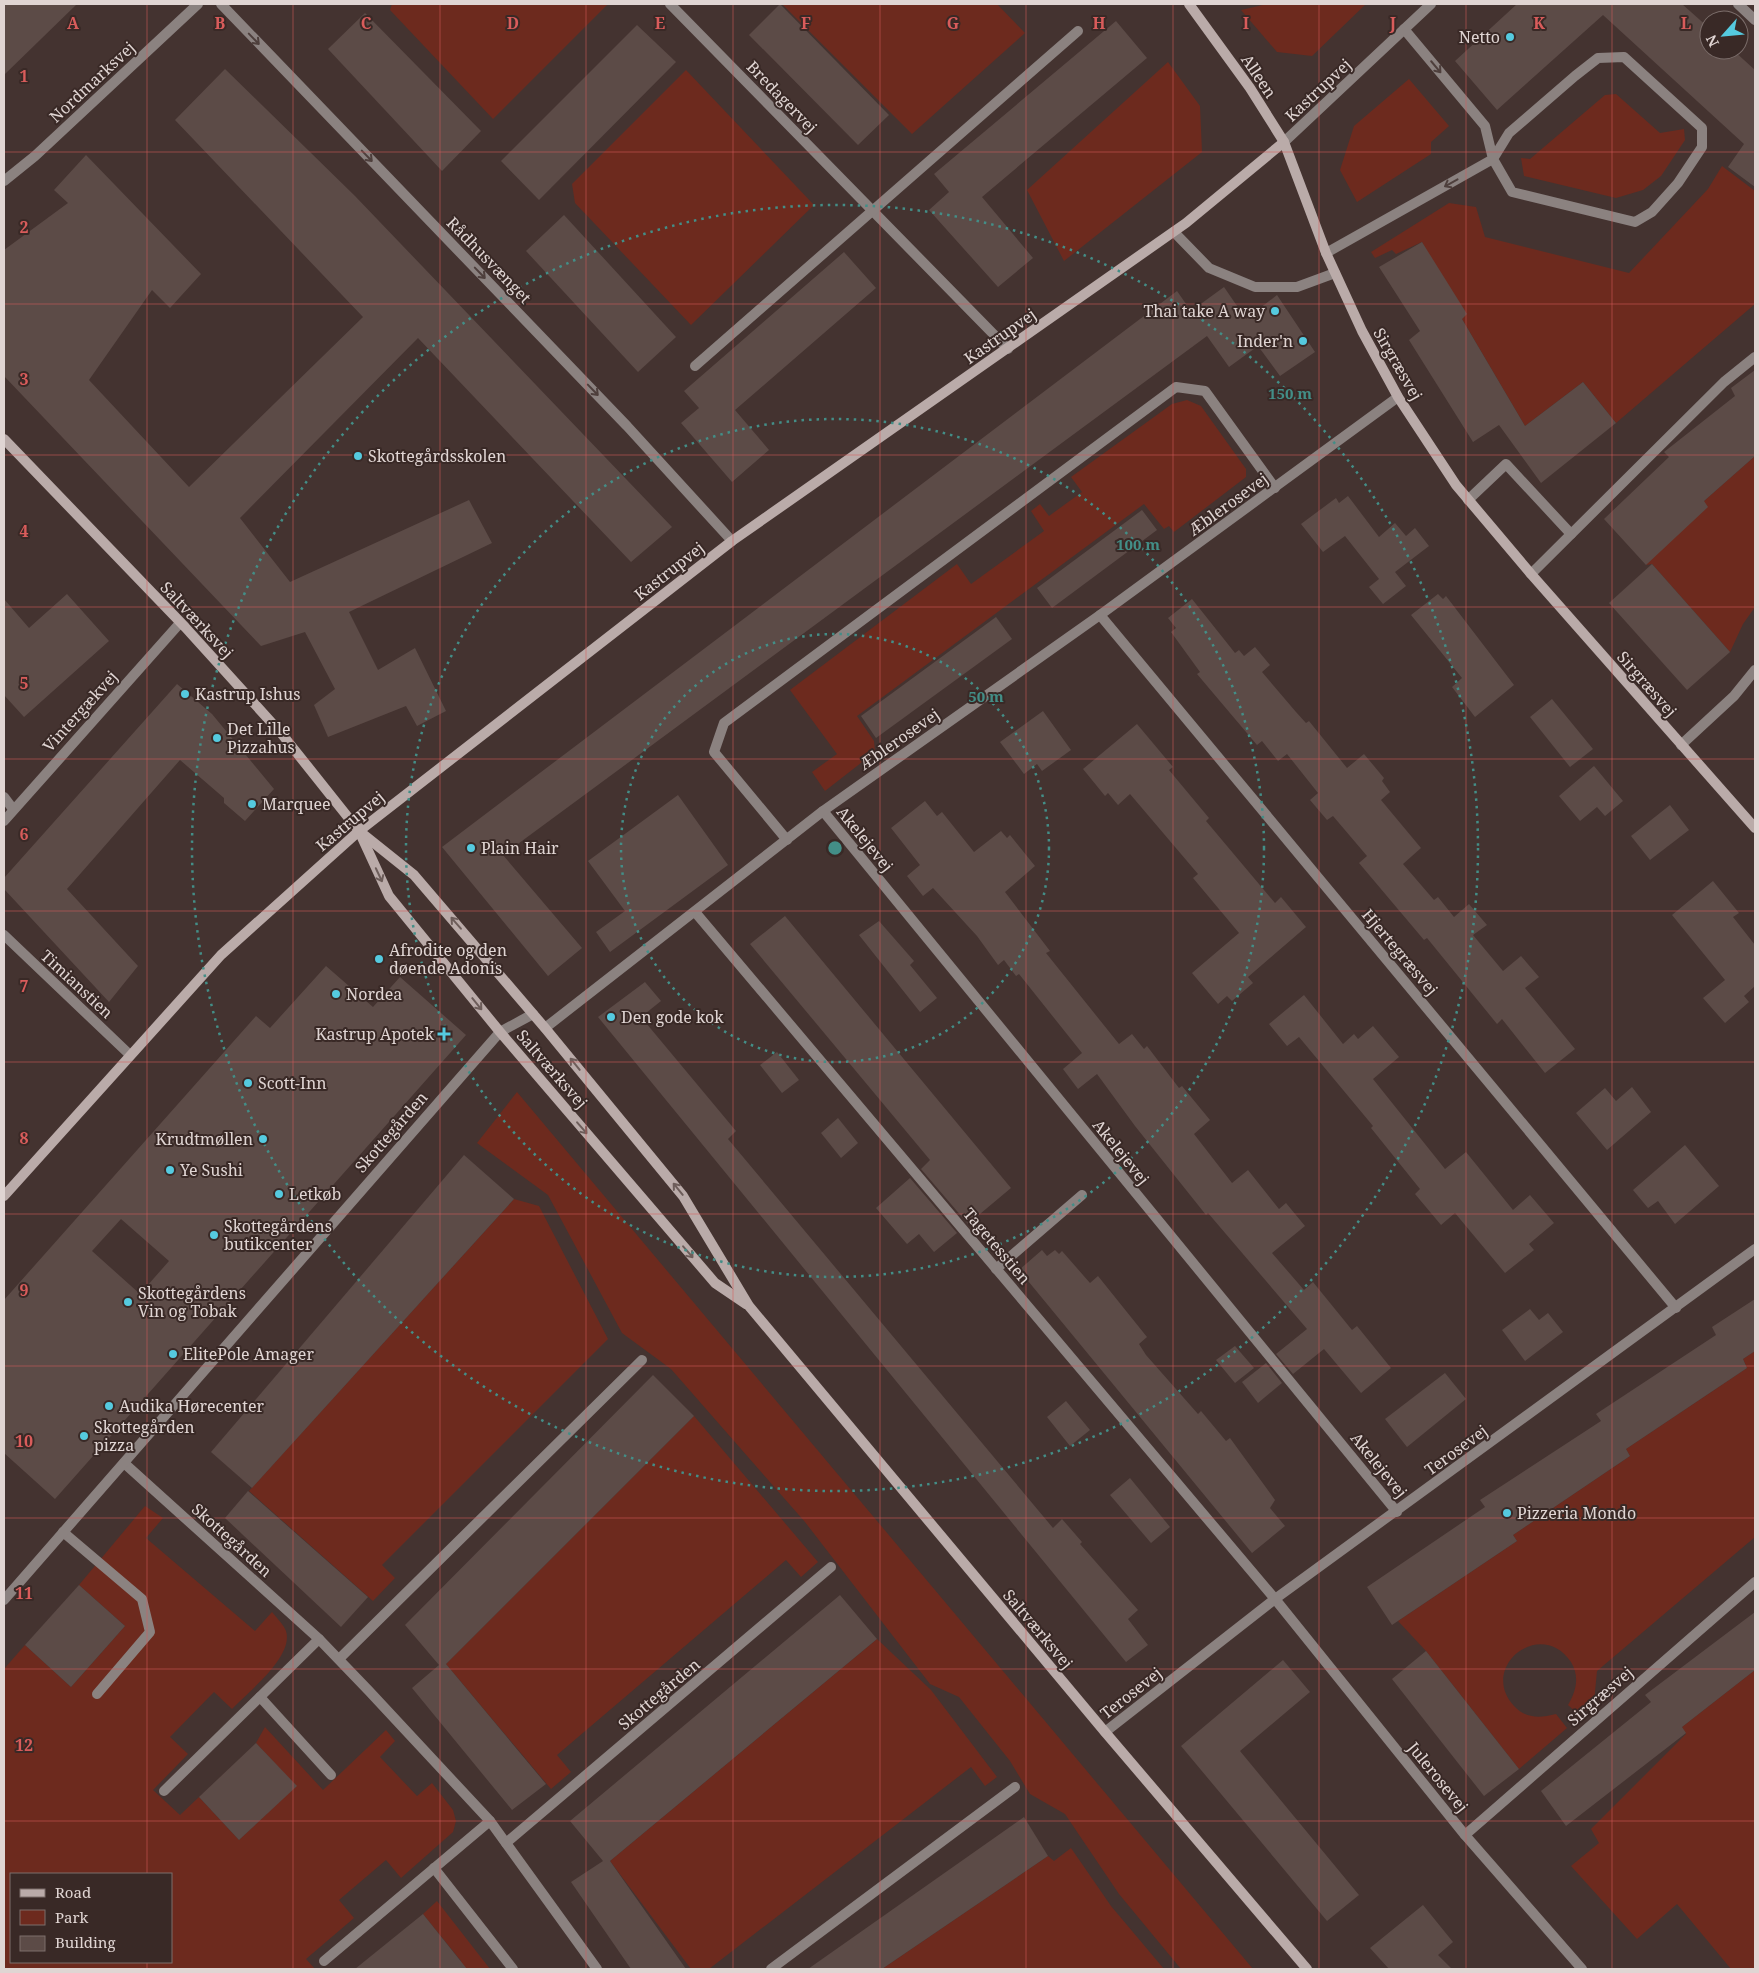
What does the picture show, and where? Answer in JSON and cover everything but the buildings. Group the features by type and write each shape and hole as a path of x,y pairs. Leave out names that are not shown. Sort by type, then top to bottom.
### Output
{"street":[{"name":"Nordmarksvej","path":"4,181 35,156 198,4"},
{"name":"Rådhusvænget","path":"221,4 627,426 732,541"},
{"name":"Bredagervej","path":"670,4 1008,349"},
{"name":"Alleen","path":"1189,4 1250,88 1284,142"},
{"name":"Kastrupvej","path":"4,1196 221,955 359,831 732,541 1174,232 1284,142 1432,4"},
{"path":"1738,4 1755,20"},
{"path":"1326,253 1493,159 1509,133 1598,58 1624,57 1702,128 1702,147 1678,183 1652,212 1635,222 1512,192 1493,159 1485,126 1404,29"},
{"path":"695,366 871,210 1078,31"},
{"name":"Sirgræsvej","path":"1284,142 1326,253 1362,331 1398,397 1456,485 1531,574 1755,828"},
{"path":"1174,232 1208,268 1255,286 1298,287 1335,273"},
{"path":"1531,574 1724,382 1755,357"},
{"path":"787,840 714,752 724,724 1176,388 1205,391 1275,488"},
{"name":"Æblerosevej","path":"545,1028 823,812 1100,615 1398,397"},
{"name":"Saltværksvej","path":"4,439 180,623 281,733 359,831 414,875 545,1028 683,1196 749,1306 1105,1732 1307,1969"},
{"path":"1468,500 1506,464 1571,534"},
{"name":"Hjertegræsvej","path":"1100,615 1676,1308"},
{"name":"Vintergækvej","path":"4,821 180,623"},
{"path":"1682,745 1734,696 1755,670"},
{"path":"4,797 13,809"},
{"name":"Akelejevej","path":"823,812 1398,1512"},
{"name":"Saltværksvej","path":"359,831 389,896 500,1032 715,1283 749,1306"},
{"name":"Tagetesstien","path":"695,912 1276,1599"},
{"name":"Timianstien","path":"4,935 130,1054"},
{"name":"Skottegården","path":"4,1600 500,1032 533,1014"},
{"path":"996,1268 1082,1195"},
{"name":"Terosevej","path":"1105,1732 1276,1599 1398,1512 1755,1249"},
{"path":"339,1659 642,1360"},
{"name":"Skottegården","path":"124,1463 339,1659 490,1821 597,1969"},
{"path":"63,1532 142,1599 150,1632 96,1694"},
{"name":"Skottegården","path":"506,1843 831,1567"},
{"name":"Sirgræsvej","path":"1464,1835 1755,1582"},
{"name":"Julerosevej","path":"1276,1599 1464,1835 1582,1969"},
{"path":"164,1791 319,1639"},
{"path":"260,1697 330,1775"},
{"path":"770,1969 1015,1787"},
{"path":"324,1961 490,1821"},
{"path":"434,1868 513,1969"}],"green space":[{"path":"392,4 608,4 493,119 390,10"},
{"path":"782,4 997,4 1025,33 912,134"},
{"path":"1267,4 1366,4 1312,56 1277,52 1241,10"},
{"path":"1168,62 1200,106 1202,152 1064,261 1027,190"},
{"path":"686,70 814,205 691,325 575,203 572,184"},
{"path":"1409,79 1449,126 1431,142 1431,154 1357,202 1340,170 1354,126"},
{"path":"1616,94 1660,133 1684,129 1685,140 1661,176 1643,190 1616,198 1524,176 1521,158 1530,159 1605,95"},
{"path":"1722,166 1755,191 1755,304 1616,423 1583,382 1525,426 1462,319 1422,242 1396,254 1392,250 1375,258 1371,252 1449,203 1476,207 1485,237 1629,273 1708,189"},
{"path":"1187,400 1201,406 1246,469 1246,477 1174,532 1169,526 1164,529 1144,504 857,716 874,741 875,752 825,791 812,772 837,754 790,690 957,564 971,584 1044,531 1031,511 1040,504 1049,516 1082,492 1071,477 1172,404"},
{"path":"1755,456 1755,607 1743,624 1730,652 1652,564 1646,565 1704,501"},
{"path":"517,1092 1253,1969 1181,1969 1119,1894 1065,1814 1030,1794 1010,1761 959,1697 930,1684 805,1522 671,1369 622,1333 548,1195 477,1143"},
{"path":"514,1199 539,1206 608,1339 382,1565 395,1578 373,1601 249,1491"},
{"path":"1755,1351 1755,1537 1597,1671 1594,1702 1580,1716 1568,1705 1576,1684 1574,1668 1571,1662 1558,1649 1544,1644 1530,1646 1518,1652 1508,1663 1504,1676 1505,1691 1514,1706 1523,1713 1533,1716 1556,1714 1567,1728 1519,1769 1426,1651 1398,1621 1517,1541 1513,1535 1630,1456 1626,1449 1747,1368 1743,1359"},
{"path":"694,1416 818,1562 801,1577 786,1560 557,1755 571,1772 551,1789 446,1664"},
{"path":"145,1506 163,1518 146,1538 255,1631 272,1612 286,1631 287,1641 277,1663 232,1709 214,1692 170,1737 188,1754 153,1790 180,1815 199,1797 239,1840 296,1786 256,1743 265,1727 323,1790 386,1730 395,1741 380,1757 417,1796 432,1783 453,1810 456,1821 453,1832 401,1878 386,1860 339,1900 354,1918 306,1959 315,1969 4,1969 4,1669 25,1645 71,1687 125,1626 79,1585"},
{"path":"877,1639 931,1690 997,1777 985,1786 971,1767 709,1969 691,1969 610,1861"},
{"path":"1755,1670 1755,1969 1731,1969 1677,1904 1637,1939 1571,1866 1599,1843 1591,1829 1686,1734 1682,1727"},
{"path":"1071,1848 1111,1906 1164,1969 882,1969 1048,1856 1054,1861"},
{"path":"437,1901 490,1969 451,1969 461,1961 423,1914"}],"place":[{"name":"Netto","path":"1510,37"},
{"name":"Thai take A way","path":"1275,311"},
{"name":"Inder'n","path":"1303,341"},
{"name":"Skottegårdsskolen","path":"358,456"},
{"name":"Kastrup Ishus","path":"185,694"},
{"name":"Det Lille Pizzahus","path":"217,738"},
{"name":"Marquee","path":"252,804"},
{"name":"Plain Hair","path":"471,848"},
{"name":"Afrodite og den døende Adonis","path":"379,959"},
{"name":"Nordea","path":"336,994"},
{"name":"Den gode kok","path":"611,1017"},
{"name":"Kastrup Apotek","path":"444,1034"},
{"name":"Scott-Inn","path":"248,1083"},
{"name":"Krudtmøllen","path":"263,1139"},
{"name":"Ye Sushi","path":"170,1170"},
{"name":"Letkøb","path":"279,1194"},
{"name":"Skottegårdens butikcenter","path":"214,1235"},
{"name":"Skottegårdens Vin og Tobak","path":"128,1302"},
{"name":"ElitePole Amager","path":"173,1354"},
{"name":"Audika Hørecenter","path":"109,1406"},
{"name":"Skottegården pizza","path":"84,1436"},
{"name":"Pizzeria Mondo","path":"1507,1513"}]}
